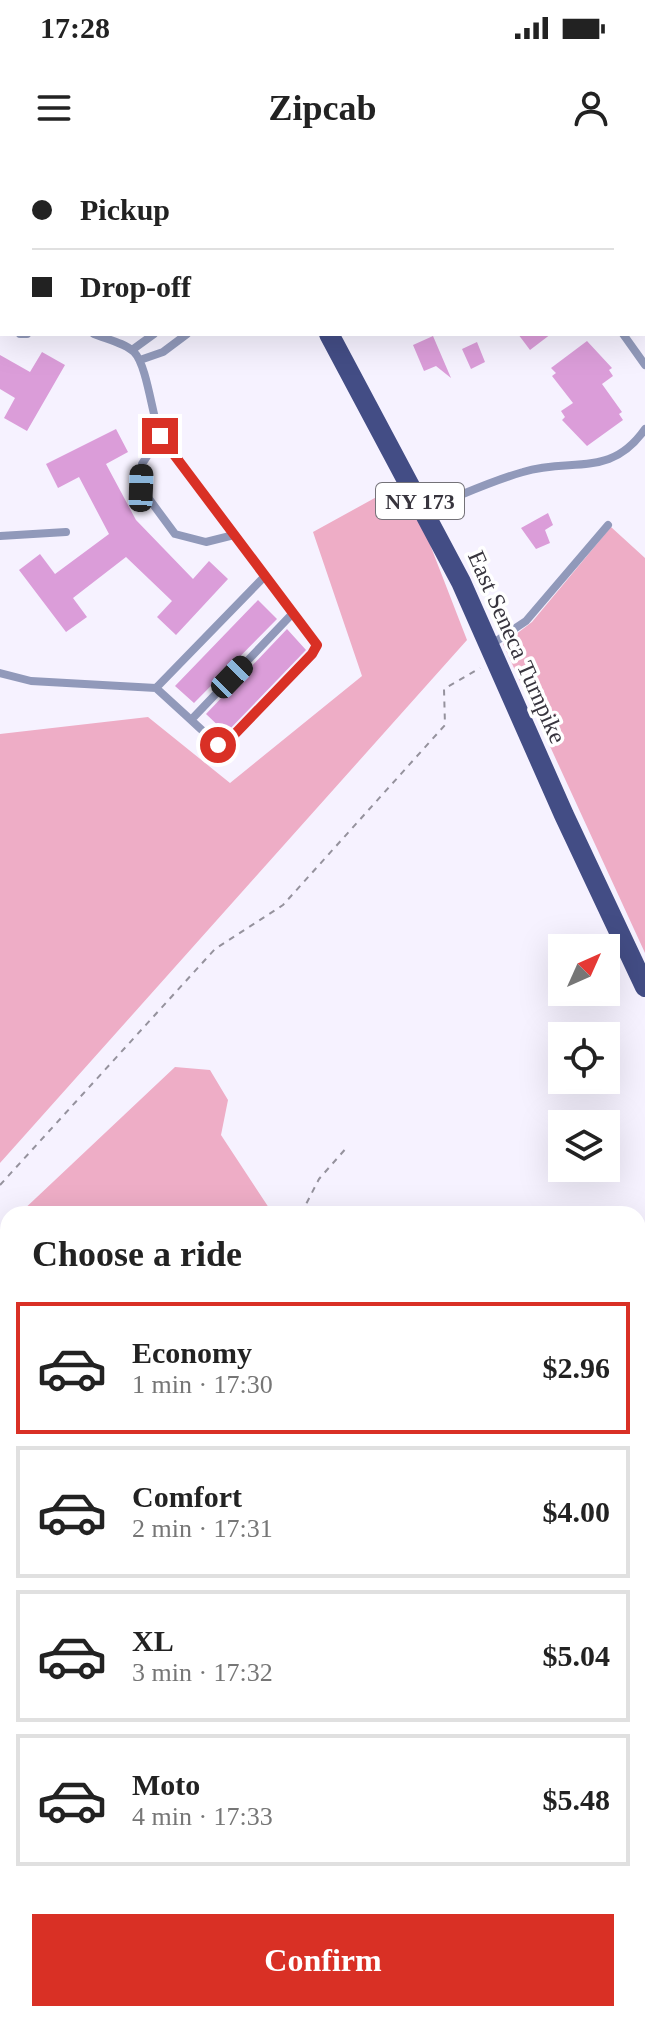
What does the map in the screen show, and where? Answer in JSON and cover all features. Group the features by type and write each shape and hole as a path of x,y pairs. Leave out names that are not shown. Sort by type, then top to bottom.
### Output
{"main road":[{"name":"East Seneca Turnpike","path":"330,336 424,509 645,987"}],"lane":[{"path":"0,673 31,681 156,688 218,745 230,739 312,654 317,645 160,436 151,413 140,360 132,350 99,336"},
{"path":"132,350 151,336"},
{"path":"140,360 163,352 184,336"},
{"path":"624,336 645,365"},
{"path":"424,509 526,471 608,462 634,445 645,429"},
{"path":"160,436 142,464 141,488 175,534 206,542 234,535"},
{"path":"492,653 526,621 608,525"},
{"path":"0,536 66,532"},
{"path":"156,688 265,576"},
{"path":"191,720 293,613"}],"path":[{"path":"0,1185 215,949 283,905 445,725 444,689 492,653"},
{"path":"305,1206 319,1179 348,1146"}],"shaded area":[{"path":"402,483 424,529 467,640 0,1163 0,734 148,717 230,783 362,676 313,532"},
{"path":"611,527 645,558 645,953 503,644 532,622"},
{"path":"175,1067 210,1070 228,1100 221,1135 268,1206 27,1206"}],"building":[{"path":"433,336 451,378 436,366 424,371 413,345"},
{"path":"520,336 548,336 530,350"},
{"path":"587,341 612,368 609,370 613,376 602,384 622,412 619,414 623,420 587,446 562,420 565,417 561,411 573,403 552,376 556,373 551,368"},
{"path":"477,342 485,362 471,369 462,349"},
{"path":"42,352 65,365 27,431 4,418 15,398 0,389 0,355 30,372"},
{"path":"116,429 128,452 106,464 136,520 193,579 209,561 228,579 176,635 157,617 172,601 126,557 73,598 87,617 66,632 19,570 40,554 55,574 109,534 79,477 58,488 46,464"},
{"path":"548,513 553,525 545,530 550,543 536,549 521,528"},
{"path":"258,600 277,619 194,703 175,686"},
{"path":"287,629 306,650 226,733 206,714"}],"route":[{"path":"160,436 317,645 312,654 230,739 218,745"}]}
